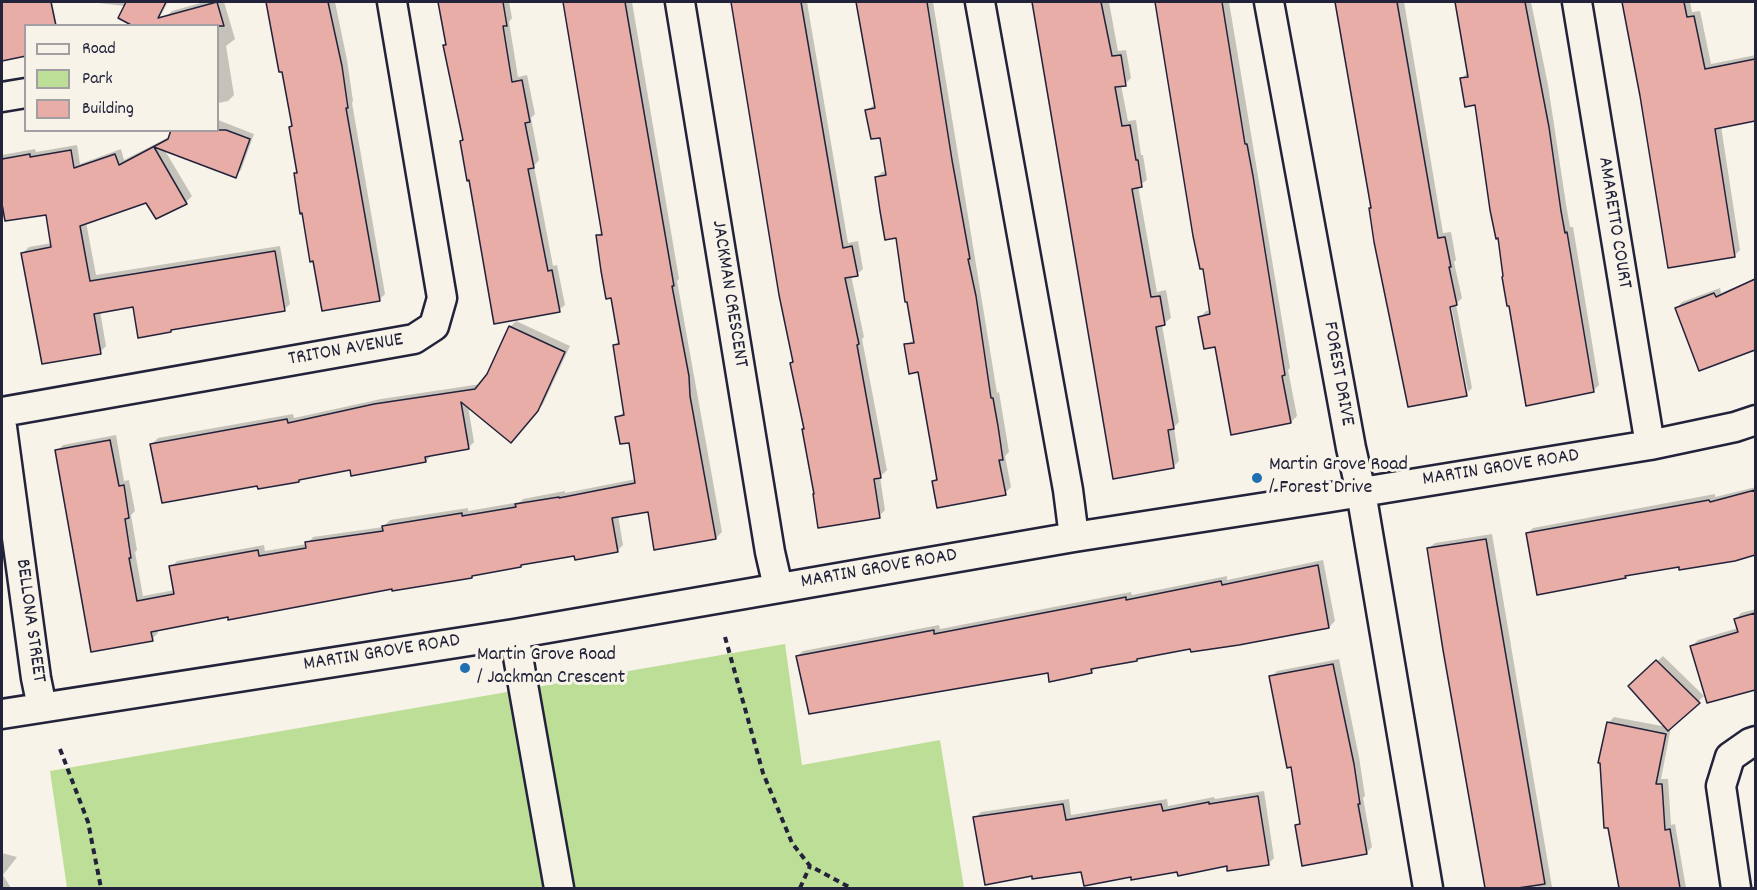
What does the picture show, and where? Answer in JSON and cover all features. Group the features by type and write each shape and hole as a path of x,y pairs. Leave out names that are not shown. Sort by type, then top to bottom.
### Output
{"street":[{"name":"TRITON AVENUE","path":"2,412 414,339 434,326 442,298 392,2"},
{"name":"JACKMAN CRESCENT","path":"680,2 770,552 778,587"},
{"path":"980,2 1068,490 1074,537"},
{"name":"FOREST DRIVE","path":"1269,2 1361,492 1428,888"},
{"name":"AMARETTO COURT","path":"1577,2 1650,445"},
{"path":"2,98 24,93"},
{"name":"MARTIN GROVE ROAD","path":"2,714 514,634 1074,537 1650,445 1735,427 1755,420"},
{"name":"BELLONA STREET","path":"2,427 36,678 42,707"},
{"path":"514,634 559,888"},
{"path":"1736,888 1721,786 1730,757 1755,741"}],"path":[{"path":"725,637 762,773 792,843 810,866 851,888"},
{"path":"60,749 88,822 101,888"},
{"path":"800,888 810,866"}],"green space":[{"path":"785,644 802,765 940,740 964,888 67,888 50,771"}],"building":[{"path":"2,2 51,2 56,24 24,24 24,56 2,61"},
{"path":"126,2 166,2 158,18 217,2 224,26 219,26 219,24 129,24 118,18"},
{"path":"266,2 328,2 342,66 348,108 346,108 380,301 322,311 313,261 310,262 302,213 300,214 294,173 297,173 289,127 292,126"},
{"path":"438,2 503,2 507,26 503,26 512,82 522,80 530,122 525,123 534,168 528,169 548,271 552,270 560,312 494,324 460,141 463,140 443,45 446,45"},
{"path":"563,2 625,2 716,539 654,550 648,512 612,518 618,552 575,560 574,556 521,565 521,567 472,576 472,578 392,591 392,589 228,620 228,617 151,632 153,641 91,652 55,450 110,440 119,486 124,485 129,518 125,519 131,558 129,558 137,601 174,594 169,566 258,550 259,556 306,548 305,542 383,531 382,526 516,507 515,504 635,483 629,443 620,444 615,417 624,415 613,345 619,344 611,298 606,299 601,271 596,235 602,235"},
{"path":"731,2 801,2 843,248 852,246 858,276 845,278 859,344 857,345 881,478 874,479 880,518 818,528 802,429 804,429 790,363 793,362 779,295"},
{"path":"856,2 927,2 991,398 993,398 998,426 1003,460 999,460 1006,495 937,508 932,481 937,480 918,372 909,374 904,344 914,343 907,302 905,302 896,238 885,240 880,211 875,177 886,175 880,138 871,139 865,110 875,108"},
{"path":"1032,2 1101,2 1112,56 1121,55 1126,86 1115,87 1122,126 1130,125 1136,160 1138,160 1142,187 1132,189 1151,297 1160,296 1165,325 1156,327 1174,429 1168,430 1174,468 1113,479"},
{"path":"1155,2 1222,2 1245,144 1247,144 1253,176 1291,423 1231,435 1215,347 1204,349 1198,317 1210,314 1203,269 1200,269 1193,236"},
{"path":"1335,2 1397,2 1438,238 1445,237 1451,267 1449,267 1457,305 1450,307 1467,396 1408,407 1374,242 1369,208 1371,208"},
{"path":"1455,2 1525,2 1549,127 1561,211 1565,233 1567,232 1594,392 1526,406 1502,277 1498,238 1496,239 1490,210 1475,105 1465,107 1460,78 1468,77"},
{"path":"1622,2 1684,2 1687,17 1694,16 1705,69 1755,59 1755,121 1715,129 1735,257 1668,268"},
{"path":"226,130 250,139 236,178 154,147 187,204 156,219 146,203 80,226 90,281 275,251 285,311 171,330 171,332 138,338 133,307 94,314 101,354 42,364 21,253 51,247 46,215 5,221 2,204 2,159 71,150 74,168 115,154 119,165 168,139 170,132"},
{"path":"1755,279 1755,350 1699,371 1675,308 1714,293 1716,297"},
{"path":"509,326 565,352 538,411 511,443 461,402 469,449 425,457 426,462 351,476 350,470 299,480 299,482 258,489 257,486 162,503 150,444 287,419 288,423 374,404 475,389 487,374"},
{"path":"1755,490 1755,555 1735,561 1625,576 1626,578 1537,595 1526,533 1709,500 1710,502"},
{"path":"1486,539 1545,884 1518,888 1485,888 1427,548"},
{"path":"1318,565 1329,628 1239,645 1191,652 1190,649 1137,659 1137,661 1091,669 1092,673 1049,682 1048,673 809,714 796,656 934,630 934,634 1221,581 1222,585"},
{"path":"1755,613 1755,690 1707,703 1690,646 1738,632 1734,619"},
{"path":"1656,660 1700,703 1668,731 1628,686"},
{"path":"1333,664 1354,764 1367,854 1302,866 1295,825 1300,824 1291,767 1287,768 1269,676"},
{"path":"1607,722 1666,734 1656,784 1662,784 1665,830 1670,829 1680,888 1619,888 1608,828 1604,828 1600,763 1598,763"},
{"path":"1258,796 1269,865 1227,871 1227,866 1178,876 1177,872 1131,880 1131,877 1084,886 1081,872 1032,879 1032,876 985,885 973,817 1063,804 1066,820 1161,804 1163,811"}],"place":[{"name":"Martin Grove Road / Forest Drive","path":"1257,478"},
{"name":"Martin Grove Road / Jackman Crescent","path":"465,668"}]}
